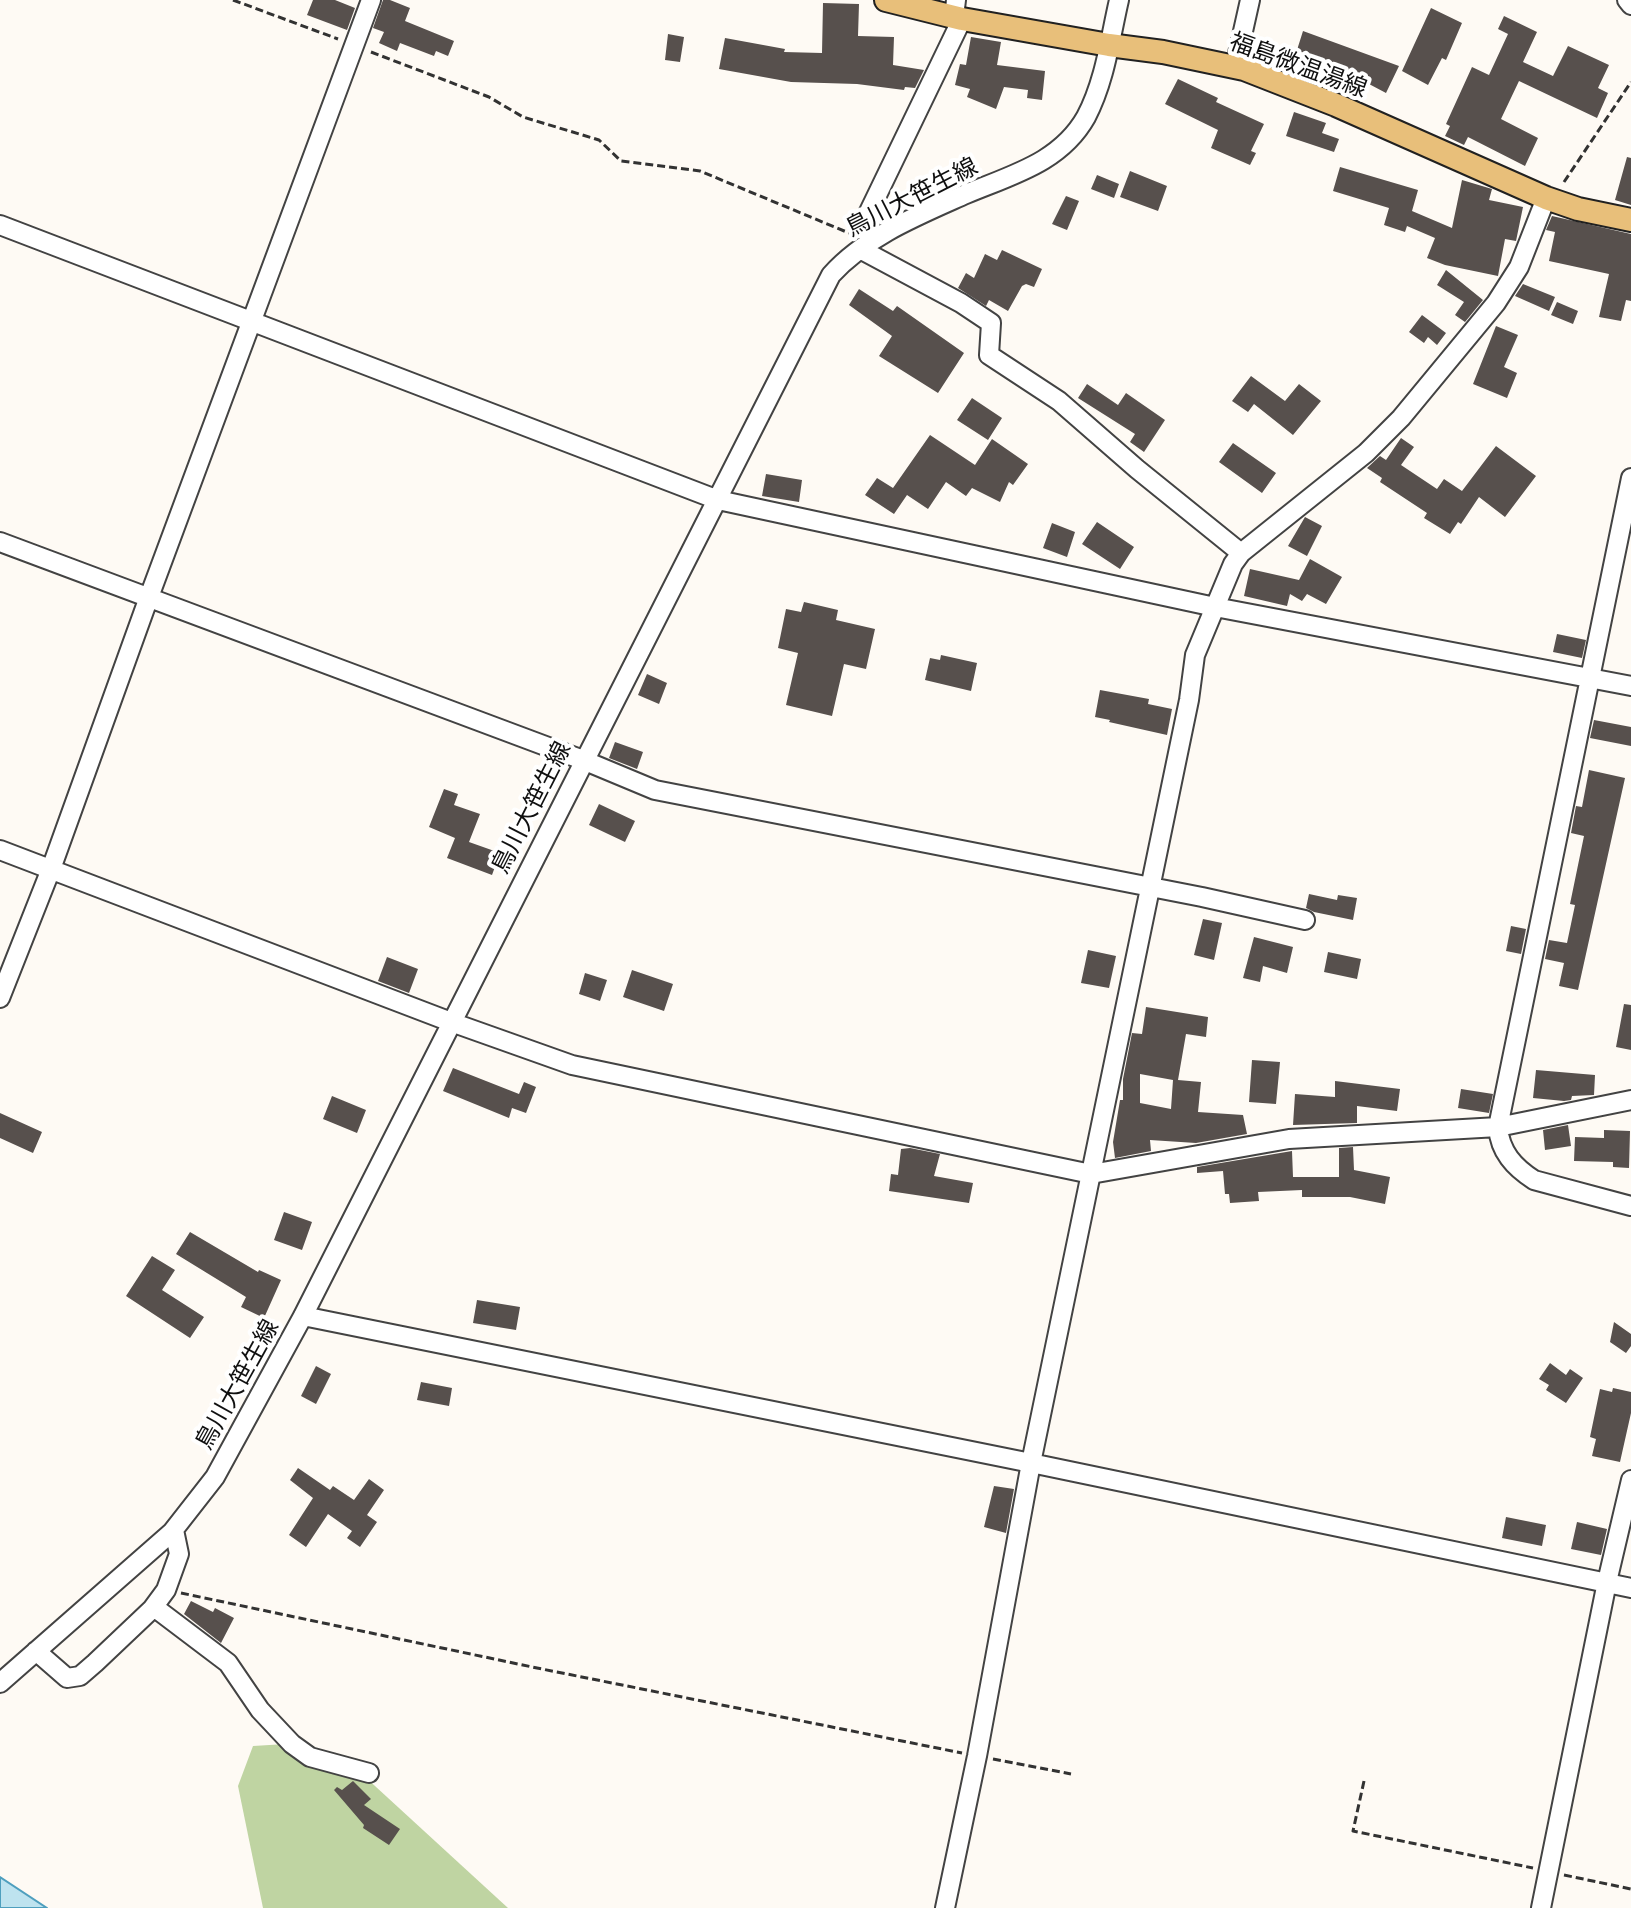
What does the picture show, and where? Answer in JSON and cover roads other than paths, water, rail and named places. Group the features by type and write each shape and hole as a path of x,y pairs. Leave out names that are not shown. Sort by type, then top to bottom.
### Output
{"main road":[{"name":"福島微温湯線","path":"886,0 1235,67 1336,105 1550,200 1631,220"}],"street":[{"path":"0,998 51,869 371,0"},
{"name":"鳥川大笹生線","path":"0,1683 174,1530 215,1477 303,1316 583,760 718,500 821,289 843,261 865,245 965,195 1047,160 1071,140 1099,89 1119,0"},
{"path":"1235,67 1250,0"},
{"path":"1627,0 1631,5"},
{"path":"958,12 864,222 865,245 991,323 989,355 1059,401 1241,553"},
{"path":"945,1908 977,1756 1031,1463 1189,700 1193,662 1233,564 1241,553 1366,453 1401,418 1496,303 1519,267 1550,200"},
{"path":"0,225 718,500 1215,607 1631,686"},
{"path":"1631,478 1498,1127 1499,1140 1520,1172 1534,1180 1631,1206"},
{"path":"0,542 583,760 655,790 1305,920"},
{"path":"0,850 572,1065 1091,1174 1289,1139 1498,1127 1631,1100"},
{"path":"303,1316 1631,1588"},
{"path":"1541,1908 1607,1582 1631,1480"},
{"path":"31,1655 67,1678 80,1676 154,1607 166,1590 179,1554 174,1530"},
{"path":"154,1607 228,1663 260,1710 292,1744 310,1757 369,1773"}],"water":[{"path":"0,1877 47,1908 0,1908"}]}
